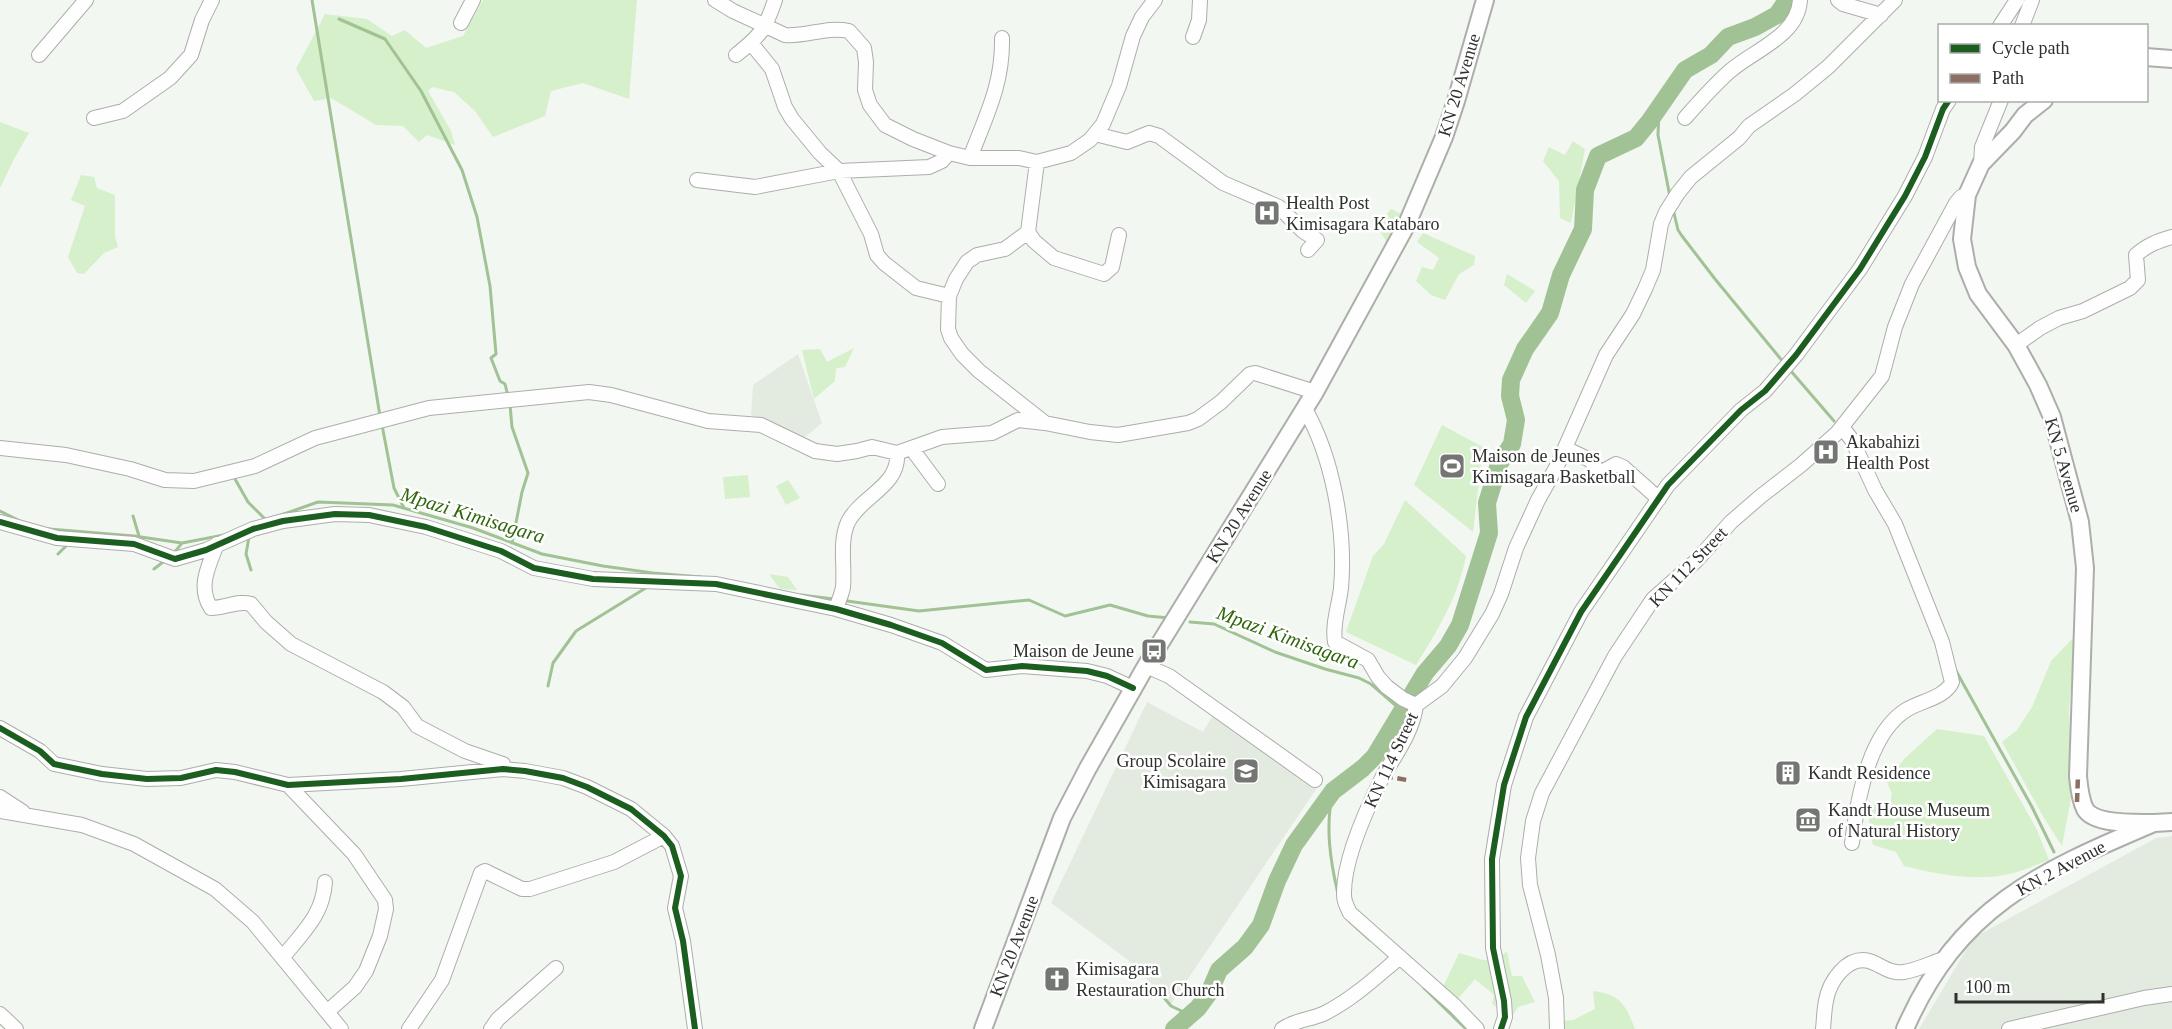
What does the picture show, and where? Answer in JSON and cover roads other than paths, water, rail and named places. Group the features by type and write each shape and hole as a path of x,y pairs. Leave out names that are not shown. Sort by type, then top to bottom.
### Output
{"main road":[{"name":"KN 20 Avenue","path":"983,1029 1062,818 1132,688 1315,392 1407,224 1444,138 1485,0"},
{"path":"2148,57 2172,59"},
{"name":"KN 5 Avenue","path":"2041,102 2025,115 1981,164 1967,195 1962,239 1966,267 1978,294 2016,345 2038,385 2052,417 2080,522 2085,568 2078,776 2085,808 2091,816 2102,820 2154,824"},
{"name":"KN 2 Avenue","path":"1905,1029 1915,1006 1944,959 1987,912 2022,887 2058,866 2154,824 2172,822"}],"street":[{"path":"39,55 86,0"},
{"path":"94,118 123,111 170,78 192,55 202,20 212,0"},
{"path":"461,23 473,0"},
{"path":"715,0 785,35 794,36 830,29 849,31 864,48 865,90 870,105 885,124 913,139 949,153 970,158 1019,158 1038,162 1071,153 1090,140 1103,124 1119,86 1133,36 1142,17 1155,0"},
{"path":"736,55 766,27 775,0"},
{"path":"1193,37 1199,20 1200,0"},
{"path":"1685,118 1732,69 1779,37 1791,26 1800,6 1800,0"},
{"path":"1838,0 1844,4 1881,15"},
{"path":"1416,705 1442,686 1465,658 1492,614 1527,523 1565,448 1606,355 1633,314 1645,289 1653,270 1661,224 1678,193 1691,177 1739,138 1749,126 1820,74 1895,0"},
{"path":"2001,24 2017,0"},
{"path":"2023,24 2032,0"},
{"path":"970,158 992,106 1000,73 1002,38"},
{"path":"751,43 772,69 785,107 796,125 839,171 871,234 878,255 884,263 916,288 949,296"},
{"path":"1501,1029 1505,1017 1493,948 1492,859 1499,806 1514,750 1526,717 1581,612 1668,486 1741,410 1765,392 1841,296 1905,196 1925,157 1947,102"},
{"path":"1981,164 1982,147 2000,102"},
{"path":"1095,134 1127,142 1149,133 1159,136 1223,183 1279,207 1303,231 1317,240 1308,250"},
{"path":"697,180 755,187 839,171 929,167 942,161 949,153"},
{"path":"1038,162 1028,232 1034,241 1054,258 1104,274 1112,267 1119,236"},
{"name":"KN 112 Street","path":"1557,1029 1554,987 1530,885 1528,858 1533,821 1542,793 1615,656 1653,600 1696,561 1731,522 1801,465 1842,427 1882,376 1895,327 1912,284 1956,203 1961,197 1967,195"},
{"path":"1028,232 1005,249 977,255 967,262 949,296 948,329 962,354 979,371 1045,423"},
{"path":"2016,345 2059,318 2083,311 2130,288 2138,280 2136,255 2143,248 2172,237"},
{"path":"0,448 66,455 130,469 165,480 194,481 255,466 315,438 429,408 589,392 611,395 708,421 761,425 815,451 837,454 872,447 897,453 942,436 998,432 1018,420 1118,435 1188,423 1198,419 1221,402 1250,374 1256,373 1315,392"},
{"name":"KN 114 Street","path":"1305,409 1323,449 1336,501 1341,587 1334,632 1335,642 1368,660 1378,678 1387,687 1416,705 1415,716 1401,747 1384,776 1355,840 1348,866 1344,896 1350,913 1455,1006 1477,1029"},
{"path":"1842,427 1895,524 1942,642 1952,682 1944,693 1906,710 1885,729 1863,777 1852,843"},
{"path":"1565,448 1590,460 1600,473 1616,464 1623,467 1659,499"},
{"path":"912,449 938,483"},
{"path":"836,609 843,587 844,536 848,522 860,506 888,481 898,464 897,453"},
{"path":"0,522 57,538 134,544 175,559 283,521 335,514 369,515 426,527 501,551 534,568 593,579 716,584 836,609 935,640 986,670 1022,666 1087,671 1107,676 1132,688"},
{"path":"217,544 204,585 211,608 224,608 239,602 251,604 266,622 291,644 383,692 403,708 417,726 426,732 465,751 503,764 502,769"},
{"path":"1146,666 1169,676 1315,780"},
{"path":"0,728 40,751 54,764 147,779 181,778 216,770 288,784 412,778 502,769 563,778 587,787 631,809 664,836 672,846 681,876 675,908 683,941 695,1029"},
{"path":"288,784 354,854 385,900 386,909 380,936 366,971 355,987 327,1012"},
{"path":"0,796 28,815"},
{"path":"0,811 82,825 134,844 215,889 253,922 341,1029"},
{"path":"409,1029 442,980 482,873 485,871 522,889 530,889 614,862 664,836"},
{"path":"283,957 318,912 323,900 325,882"},
{"path":"1282,1029 1293,1023 1322,1015 1332,1009 1360,991 1400,957"},
{"path":"1823,1029 1826,999 1834,979 1853,962 1871,961 1888,971 1903,972 1944,959"},
{"path":"491,1029 498,1019 556,969"},
{"path":"2009,1029 2144,998 2172,994"},
{"path":"0,1014 16,1029"}],"waterway":[{"path":"312,0 380,416"},
{"path":"1174,1029 1198,1008 1209,993 1219,970 1245,947 1261,925 1277,881 1294,845 1333,791 1375,756 1425,673 1448,646 1460,625 1489,533 1487,503 1499,464 1512,444 1516,420 1510,396 1511,380 1525,349 1550,313 1561,275 1583,229 1585,190 1598,156 1636,138 1685,70 1711,55 1728,37 1755,27 1777,15 1787,0"},
{"path":"339,19 385,39 421,91 462,170 477,217 490,286 496,354 491,358 500,381 505,384 508,396"},
{"path":"1659,108 1658,135 1670,197"},
{"path":"1673,209 1678,230 1682,236 1784,363"},
{"path":"1790,370 1834,421"},
{"path":"510,405 512,427 528,473 512,543"},
{"path":"382,425 394,488 404,508"},
{"path":"235,479 248,502 266,520"},
{"name":"Mpazi Kimisagara","path":"281,515 318,502 393,505 473,528 542,554 603,566 701,577"},
{"name":"Mpazi Kimisagara","path":"0,511 20,521"},
{"path":"133,516 139,536"},
{"name":"Mpazi Kimisagara","path":"49,529 134,536 182,543 224,535"},
{"path":"249,537 246,554 251,570"},
{"path":"58,554 69,543"},
{"path":"174,553 182,543"},
{"path":"154,569 167,559"},
{"path":"548,686 553,663 576,631 649,586"},
{"name":"Mpazi Kimisagara","path":"801,595 834,599"},
{"name":"Mpazi Kimisagara","path":"847,601 919,611 1029,600 1065,616 1110,605 1148,616 1169,618"},
{"name":"Mpazi Kimisagara","path":"1190,622 1214,624 1275,652 1359,678 1371,684 1401,710"},
{"path":"1955,669 2032,807 2054,852"},
{"path":"1333,791 1329,817 1330,843 1338,894"},
{"path":"1350,922 1370,940"},
{"path":"1424,988 1466,1029"},
{"path":"1159,992 1171,1006 1190,1015"}],"place":[{"name":"Health Post Kimisagara Katabaro","path":"1267,213"},
{"name":"Akabahizi Health Post","path":"1826,452"},
{"name":"Maison de Jeunes Kimisagara Basketball","path":"1452,466"},
{"name":"Maison de Jeune","path":"1154,651"},
{"name":"Group Scolaire Kimisagara","path":"1246,771"},
{"name":"Kandt Residence","path":"1788,773"},
{"name":"Kandt House Museum of Natural History","path":"1808,820"},
{"name":"Kimisagara Restauration Church","path":"1057,979"}]}
